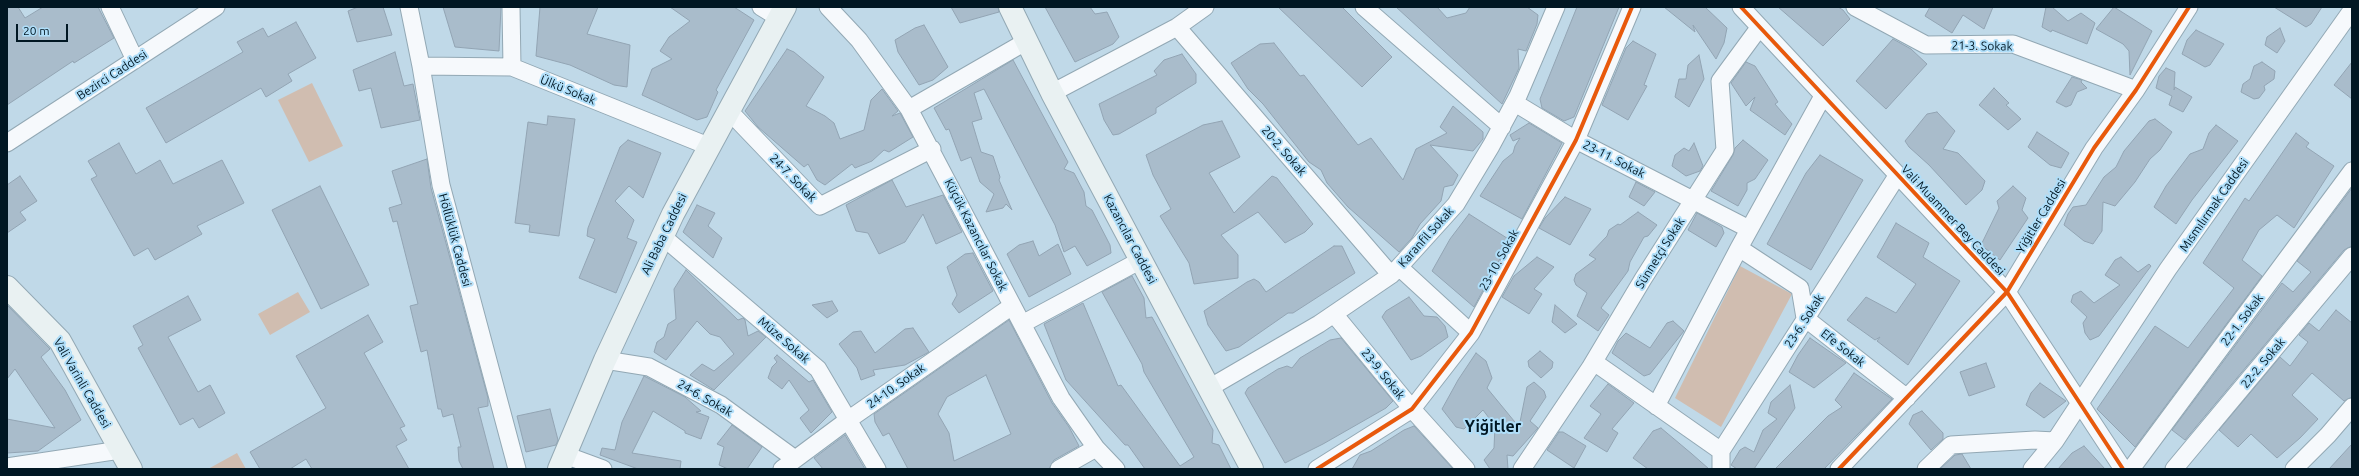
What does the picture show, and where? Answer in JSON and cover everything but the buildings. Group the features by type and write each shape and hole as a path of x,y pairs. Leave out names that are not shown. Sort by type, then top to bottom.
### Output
{"street":[{"path":"110,7 134,60"},
{"name":"Bezirci Caddesi","path":"7,143 216,7"},
{"name":"Höllüklük Caddesi","path":"409,7 421,66 441,186 517,469"},
{"path":"511,7 512,67"},
{"name":"Küçük Kazancılar Sokak","path":"828,7 859,40 909,109 932,149 1061,398 1096,448 1116,469"},
{"name":"Kazancılar Caddesi","path":"1010,7 1052,93 1252,469"},
{"path":"1052,93 1177,27 1205,7"},
{"path":"1364,7 1502,127"},
{"name":"Karanfil Sokak","path":"1209,388 1334,314 1395,271 1456,204 1515,103 1556,7"},
{"name":"23-10. Sokak","path":"1317,469 1412,409 1471,333 1576,140 1632,7"},
{"name":"21-3. Sokak","path":"1855,7 1926,45 2013,44 2136,90"},
{"name":"Yiğitler Caddesi","path":"1839,469 2007,292 2094,148 2136,90 2189,7"},
{"name":"Vali Muammer Bey Caddesi","path":"1744,8 1759,28 2007,292 2123,469"},
{"name":"Mısmılırmak Caddesi","path":"2032,469 2055,441 2079,402 2173,263 2352,10"},
{"name":"Ali Baba Caddesi","path":"562,462 605,360 662,236 708,146 729,111 775,11"},
{"name":"20-2. Sokak","path":"1177,27 1395,271 1471,333"},
{"name":"Sünnetçi Sokak","path":"1524,468 1594,362 1643,279 1725,150 1720,81 1759,28"},
{"path":"909,109 1027,41"},
{"name":"Ülkü Sokak","path":"421,66 512,67 708,146"},
{"path":"1656,406 1749,229 1823,96"},
{"name":"23-11. Sokak","path":"1515,103 1576,140 1694,199 1749,229"},
{"name":"24-7. Sokak","path":"729,111 820,206 932,149"},
{"name":"22-1. Sokak","path":"2131,469 2352,171"},
{"name":"23-6. Sokak","path":"1721,451 1897,176"},
{"name":"Müze Sokak","path":"662,236 818,369 877,469"},
{"path":"1739,248 1800,288 1805,318"},
{"name":"22-2. Sokak","path":"2174,469 2352,256"},
{"path":"1022,324 1141,260"},
{"name":"Vali Varinli Caddesi","path":"7,287 60,342 131,469"},
{"name":"24-10. Sokak","path":"789,464 848,420 1012,306"},
{"name":"23-9. Sokak","path":"1334,314 1412,409 1466,469"},
{"name":"Efe Sokak","path":"1805,318 1907,398"},
{"name":"24-6. Sokak","path":"605,360 649,367 721,405 789,464"},
{"path":"1594,362 1721,451 1722,469"},
{"path":"2294,469 2328,435 2352,407"},
{"path":"1926,469 1951,445 2036,440 2055,441"},
{"path":"1059,469 1096,448"},
{"path":"7,467 120,450"},
{"path":"562,462 603,469"}],"shaded area":[{"path":"312,83 343,146 309,162 278,100"},
{"path":"1740,266 1792,294 1721,427 1675,398"},
{"path":"298,292 310,312 270,335 258,314"},
{"path":"237,453 246,469 208,469"}],"cycle path":[{"path":"1317,469 1412,409 1471,333 1576,140 1632,7"},
{"path":"1741,7 2007,292 2123,469"},
{"path":"1839,469 2007,292 2094,148 2136,90 2189,7"}],"district":[{"name":"Yiğitler","path":"1493,427"}]}
